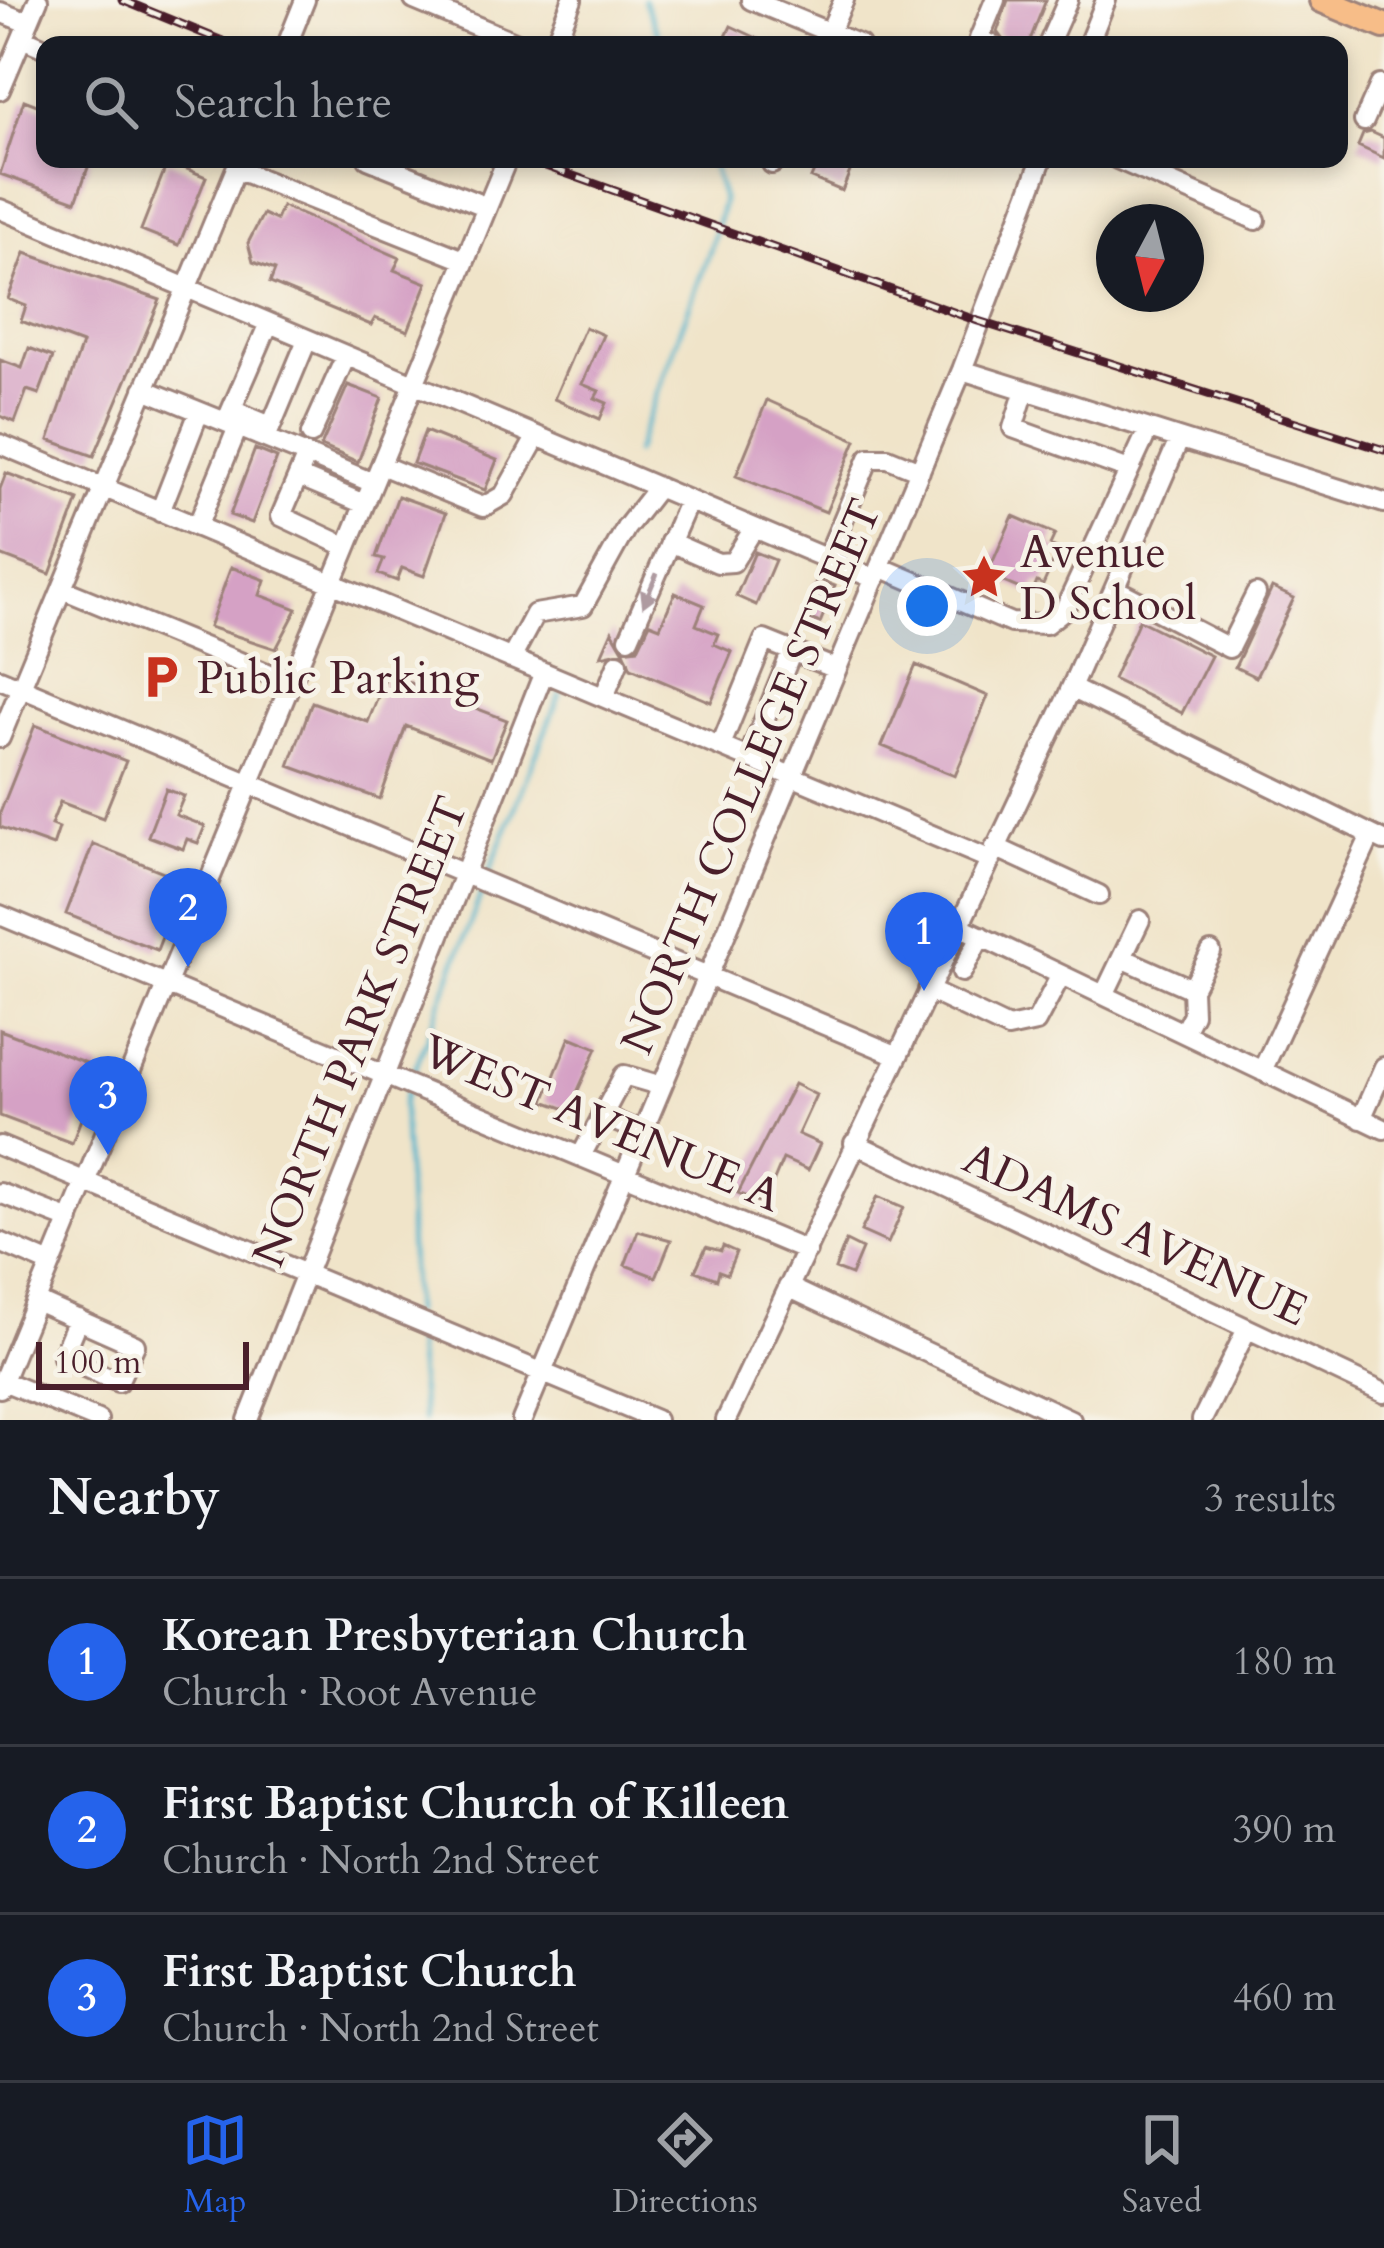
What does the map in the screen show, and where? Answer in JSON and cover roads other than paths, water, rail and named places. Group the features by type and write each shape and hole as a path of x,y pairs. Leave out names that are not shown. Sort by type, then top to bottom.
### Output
{"main road":[{"path":"1322,0 1384,26"}],"street":[{"path":"0,90 5,64 38,0"},
{"path":"291,36 305,0"},
{"path":"414,0 500,36"},
{"path":"558,36 572,0"},
{"path":"752,0 823,36"},
{"path":"828,36 844,0"},
{"path":"980,36 994,0"},
{"path":"1052,36 1068,0"},
{"path":"1091,36 1105,0"},
{"path":"0,12 36,40"},
{"path":"1364,121 1383,83"},
{"path":"0,739 236,168"},
{"path":"247,168 464,260"},
{"path":"390,168 487,207"},
{"path":"98,1420 2,1385 503,168"},
{"name":"NORTH COLLEGE STREET","path":"522,1420 962,370 1039,168"},
{"path":"1138,168 1256,220"},
{"path":"0,209 827,559 1011,622 1046,624 1064,610 1148,430"},
{"path":"197,527 268,323"},
{"path":"268,432 307,340"},
{"path":"310,434 346,356"},
{"path":"962,370 1384,503"},
{"path":"144,389 268,432 307,455 483,507 503,495 537,436"},
{"path":"1025,390 1013,428 1129,470"},
{"path":"160,512 200,412"},
{"path":"726,1420 1072,688 1180,440"},
{"path":"0,444 790,774 1099,895"},
{"path":"307,455 281,516 347,547"},
{"path":"827,559 869,458 889,458 920,471"},
{"path":"298,476 364,505"},
{"path":"512,658 535,614 567,611 590,599 626,528 640,518 658,487"},
{"path":"629,638 689,500"},
{"path":"670,542 718,563 733,562 754,528"},
{"path":"62,589 291,683"},
{"path":"1117,590 1229,647 1256,594"},
{"path":"721,745 764,640 836,669"},
{"path":"749,757 792,651"},
{"path":"604,697 618,663"},
{"name":"NORTH PARK STREET","path":"248,1420 470,874 544,672"},
{"path":"0,679 896,1054"},
{"path":"1072,688 1377,838 1262,1071"},
{"name":"WEST AVENUE A","path":"0,915 807,1250"},
{"path":"1104,995 1140,920"},
{"path":"959,926 1384,1130"},
{"path":"962,972 981,936"},
{"path":"1183,1034 1193,1014 1192,989 1211,952"},
{"path":"1122,958 1192,989"},
{"path":"928,990 1008,1028 1036,1022 1061,975"},
{"path":"1361,1119 1384,1067"},
{"path":"581,1156 623,1075 662,1086"},
{"path":"601,1115 643,1133"},
{"name":"ADAMS AVENUE","path":"854,1143 1384,1394"},
{"path":"0,1146 656,1420"},
{"path":"0,1193 70,1220"},
{"path":"0,1242 52,1264"},
{"path":"788,1287 1071,1420"},
{"path":"36,1301 78,1319"},
{"path":"1202,1420 1246,1329"}],"waterway":[{"path":"644,0 659,36"},
{"path":"635,453 711,248 723,200 714,168"},
{"path":"487,878 560,694"},
{"path":"411,1080 483,889"},
{"path":"407,1091 403,1104 413,1313"},
{"path":"414,1324 423,1420"}],"railway":[{"path":"122,0 210,36"},
{"path":"551,168 978,321 1384,450"}],"place":[{"name":"Avenue D School","path":"984,577"},
{"name":"Public Parking","path":"161,677"},
{"name":"First Baptist Church of Killeen","path":"188,967"},
{"name":"Korean Presbyterian Church","path":"924,991"},
{"name":"First Baptist Church","path":"108,1155"}]}
